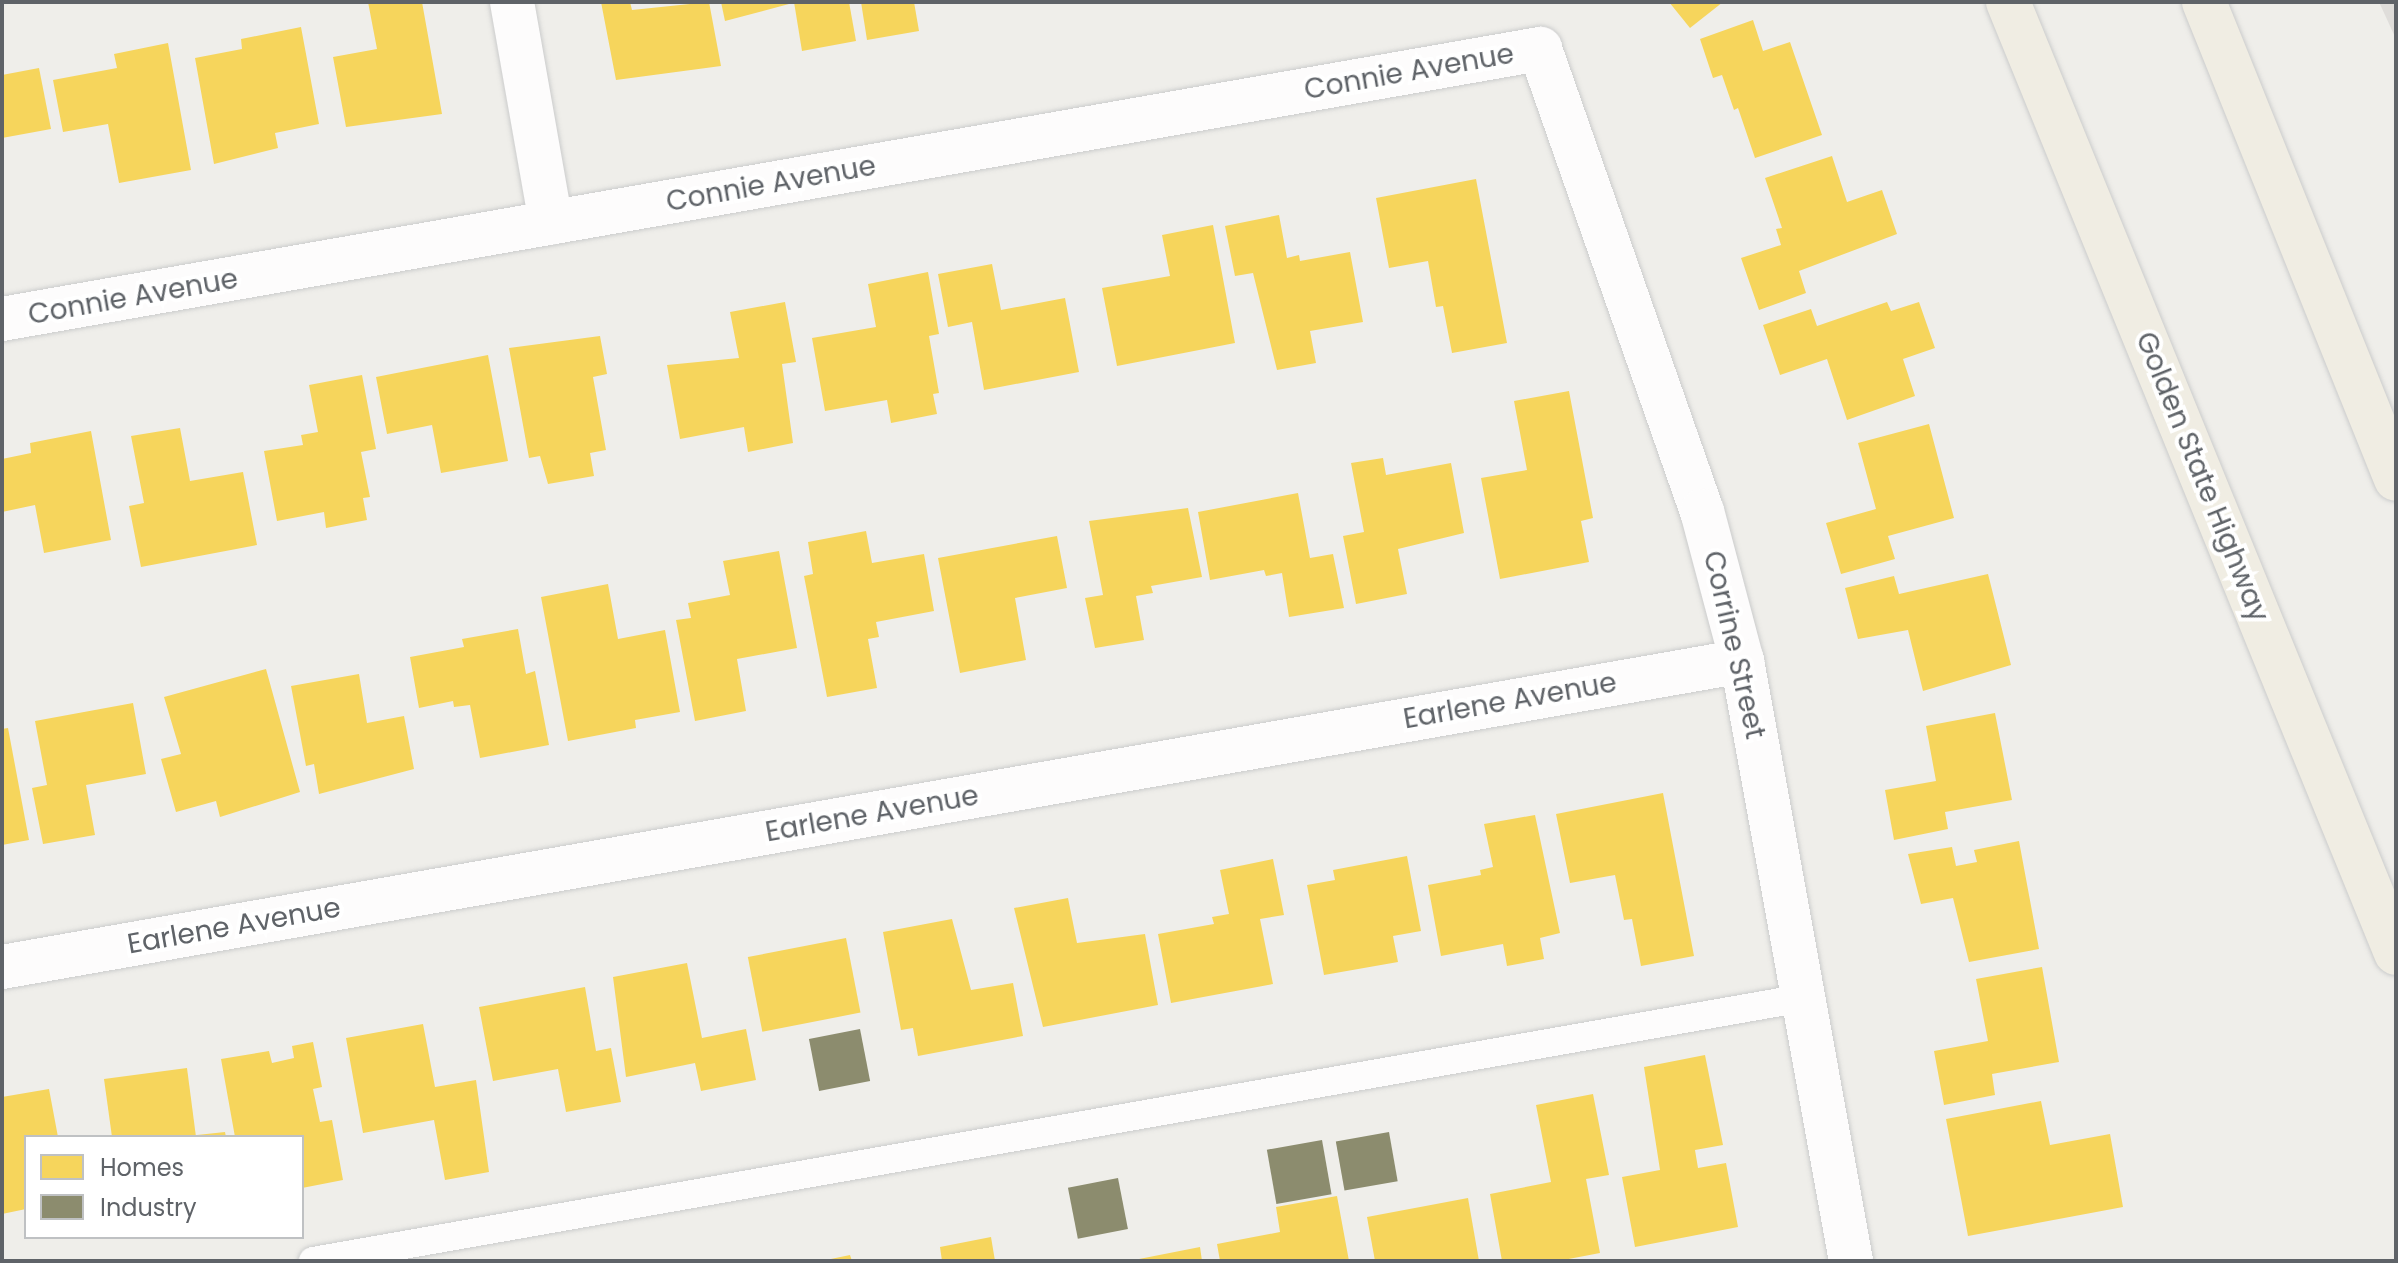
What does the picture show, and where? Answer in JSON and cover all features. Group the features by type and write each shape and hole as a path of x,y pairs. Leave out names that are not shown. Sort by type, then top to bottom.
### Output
{"highway":[{"name":"Golden State Highway","path":"2008,2 2396,953"},
{"path":"2204,2 2396,479"}],"street":[{"path":"512,2 551,223"},
{"name":"Connie Avenue","path":"2,319 1540,49"},
{"name":"Corrine Street","path":"1540,49 1702,511 1742,661 1851,1261"},
{"name":"Earlene Avenue","path":"2,967 1742,661"}],"lane":[{"path":"313,1261 1803,998"}],"shaded area":[{"path":"2379,2 2396,2 2396,39"}],"building: Homes":[{"path":"368,2 422,2 442,114 346,127 333,57 377,49"},
{"path":"601,2 630,2 632,10 709,2 721,66 616,80"},
{"path":"721,2 789,2 789,4 725,21"},
{"path":"794,2 849,2 856,41 802,51"},
{"path":"861,2 914,2 919,31 867,40"},
{"path":"1669,2 1723,2 1690,28"},
{"path":"1753,20 1763,51 1790,42 1822,135 1755,158 1738,108 1734,110 1722,75 1713,78 1700,39"},
{"path":"301,27 319,124 275,133 278,148 214,164 195,58 242,49 241,39"},
{"path":"168,43 191,170 119,183 108,124 63,132 53,80 117,68 114,54"},
{"path":"39,68 51,129 2,138 2,75"},
{"path":"1832,156 1847,202 1882,190 1897,234 1799,271 1806,293 1759,310 1741,258 1781,245 1776,229 1782,228 1765,178"},
{"path":"1476,179 1507,343 1452,353 1443,306 1436,307 1428,261 1389,268 1376,198"},
{"path":"1279,215 1287,258 1299,255 1300,261 1350,252 1363,322 1310,331 1316,363 1277,370 1253,273 1235,276 1225,226"},
{"path":"1213,225 1235,343 1117,366 1102,288 1170,276 1162,235"},
{"path":"992,264 1001,310 1065,298 1079,372 984,390 972,322 948,327 938,274"},
{"path":"928,272 939,334 929,336 939,393 933,394 937,414 891,423 887,400 825,411 812,338 876,327 868,284"},
{"path":"785,302 796,362 782,364 793,443 748,452 744,427 680,439 667,365 739,358 730,312"},
{"path":"1887,302 1891,311 1919,302 1935,348 1903,359 1915,396 1847,420 1827,359 1780,375 1763,325 1811,309 1817,326"},
{"path":"600,336 607,374 593,377 606,450 590,453 594,476 548,484 540,456 529,458 509,348"},
{"path":"488,355 508,461 441,473 432,425 387,434 376,377"},
{"path":"362,375 376,449 361,452 370,497 363,498 367,520 326,528 324,512 277,521 264,451 303,445 301,435 318,432 309,385"},
{"path":"1569,391 1593,518 1581,521 1589,562 1500,579 1481,478 1527,470 1514,401"},
{"path":"1929,424 1954,518 1888,536 1895,559 1841,574 1826,523 1876,509 1858,443"},
{"path":"180,428 190,481 243,472 257,545 141,567 129,506 144,503 131,436"},
{"path":"91,431 111,540 44,553 35,505 2,512 2,459 31,453 30,443"},
{"path":"1383,458 1386,475 1451,463 1464,533 1398,549 1407,594 1356,604 1343,536 1364,532 1351,463"},
{"path":"1298,493 1310,558 1333,554 1344,608 1289,617 1282,573 1266,576 1264,570 1210,580 1198,512"},
{"path":"1188,508 1202,577 1151,586 1153,593 1136,596 1144,640 1095,648 1085,598 1103,595 1089,521"},
{"path":"866,531 872,563 924,554 934,611 876,622 879,637 868,639 877,688 827,697 804,576 813,574 808,542"},
{"path":"1057,536 1067,588 1015,598 1026,660 960,673 938,558"},
{"path":"779,551 797,648 737,659 746,711 695,721 676,620 691,618 688,603 730,595 723,561"},
{"path":"1988,574 2011,665 1923,691 1908,630 1858,639 1845,588 1894,576 1899,594"},
{"path":"608,584 618,639 665,630 680,712 635,720 636,728 568,741 541,597"},
{"path":"518,629 526,674 535,671 549,745 480,758 470,705 454,707 453,701 419,708 410,657 464,647 462,639"},
{"path":"266,669 300,792 220,817 216,801 176,812 161,759 181,754 164,697"},
{"path":"359,674 367,723 404,716 414,769 319,794 314,764 306,766 291,686"},
{"path":"133,703 146,774 86,785 95,835 43,844 32,788 47,785 35,721"},
{"path":"1995,713 2012,800 1945,812 1948,829 1894,840 1885,790 1936,781 1926,726"},
{"path":"8,728 29,840 2,845 2,729"},
{"path":"1663,793 1694,956 1641,966 1632,919 1624,920 1615,875 1570,883 1556,814"},
{"path":"1535,815 1560,933 1540,938 1544,959 1507,966 1503,944 1441,956 1428,885 1481,875 1480,870 1493,867 1484,824"},
{"path":"2019,841 2039,949 1969,962 1953,898 1921,904 1908,854 1952,847 1956,866 1977,862 1974,850"},
{"path":"1407,856 1421,931 1393,936 1398,962 1324,975 1307,885 1335,880 1333,870"},
{"path":"1273,859 1284,915 1260,919 1273,984 1171,1003 1158,934 1214,924 1212,917 1229,914 1220,870"},
{"path":"1068,898 1077,943 1145,934 1158,1005 1043,1027 1014,908"},
{"path":"952,919 971,990 1013,983 1023,1036 918,1056 913,1028 901,1030 883,932"},
{"path":"846,938 861,1013 762,1032 748,957"},
{"path":"687,963 702,1038 746,1029 756,1080 701,1091 695,1063 626,1077 613,977"},
{"path":"2042,967 2059,1062 1992,1074 1995,1095 1944,1105 1934,1051 1988,1041 1976,979"},
{"path":"585,987 596,1051 611,1048 621,1102 566,1112 558,1069 493,1081 479,1007"},
{"path":"423,1024 435,1087 476,1080 489,1172 445,1180 434,1120 363,1133 346,1038"},
{"path":"313,1042 322,1087 313,1089 320,1122 332,1120 343,1180 304,1188 304,1135 235,1135 221,1059 269,1051 272,1063 294,1058 292,1046"},
{"path":"1705,1055 1723,1145 1695,1150 1698,1168 1726,1163 1738,1227 1635,1247 1622,1177 1660,1170 1644,1067"},
{"path":"187,1068 196,1135 112,1135 104,1079"},
{"path":"49,1089 58,1135 24,1135 24,1209 2,1214 2,1097"},
{"path":"1593,1094 1609,1175 1586,1179 1600,1253 1558,1261 1502,1261 1490,1194 1551,1182 1536,1105"},
{"path":"2041,1101 2050,1145 2110,1134 2123,1207 1968,1236 1946,1119"},
{"path":"225,1132 226,1135 197,1135"},
{"path":"1337,1196 1349,1261 1220,1261 1217,1244 1280,1232 1276,1207"},
{"path":"1468,1198 1479,1261 1375,1261 1367,1217"},
{"path":"991,1237 995,1261 942,1261 940,1247"},
{"path":"1200,1247 1202,1261 1134,1261 1134,1260"},
{"path":"850,1255 852,1261 826,1261 826,1260"}],"building: Industry":[{"path":"860,1029 870,1081 819,1091 809,1039"},
{"path":"1389,1132 1398,1181 1345,1191 1336,1141"},
{"path":"1322,1140 1332,1194 1276,1204 1267,1150"},
{"path":"1118,1178 1128,1229 1078,1239 1068,1188"}]}
